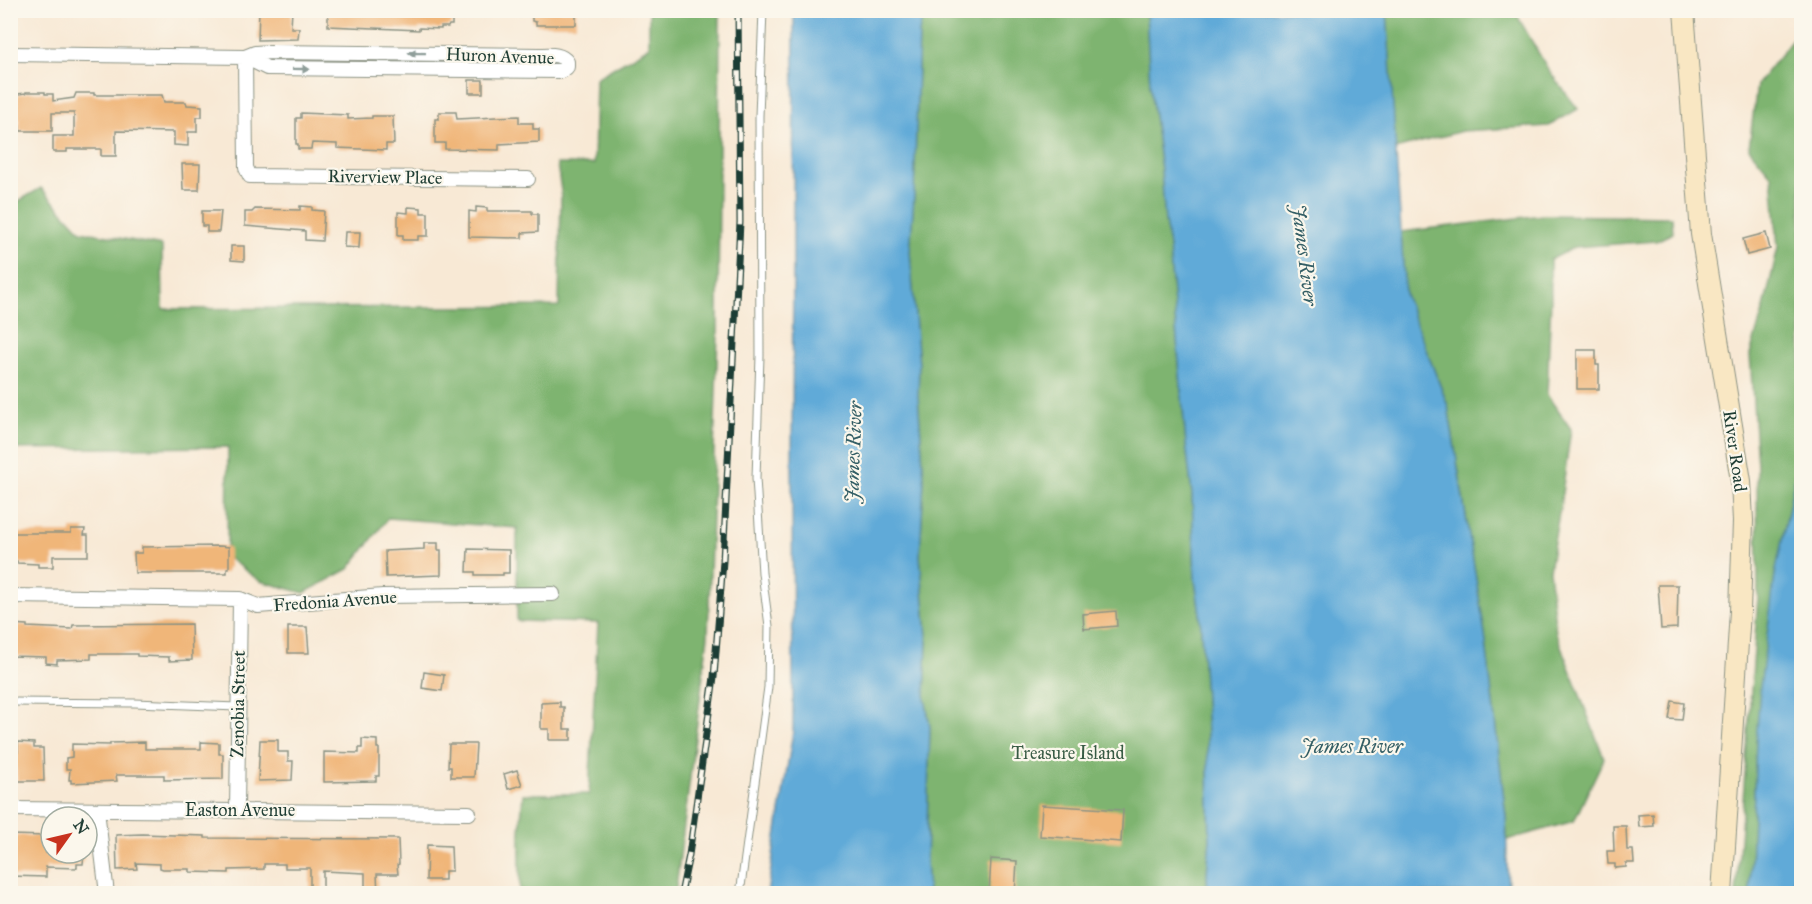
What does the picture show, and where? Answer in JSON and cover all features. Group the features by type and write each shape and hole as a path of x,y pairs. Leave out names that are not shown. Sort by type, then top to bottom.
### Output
{"street":[{"name":"River Road","path":"1684,10 1701,234 1741,481 1743,522 1734,722 1722,894"},
{"name":"Huron Avenue","path":"10,54 245,57 255,53 270,52 558,55 564,57 567,67 562,71 267,68 245,57"},
{"name":"Riverview Place","path":"245,57 246,168 250,176 528,179"},
{"name":"Fredonia Avenue","path":"10,596 240,599 258,606 383,596 553,594"},
{"name":"Zenobia Street","path":"237,810 240,599"},
{"name":"Easton Avenue","path":"10,809 39,809"},
{"name":"Easton Avenue","path":"99,810 469,813"},
{"path":"99,827 107,894"}],"lane":[{"path":"740,894 768,687 769,626 762,573 756,478 760,356 759,116 763,10"},
{"path":"10,702 237,707"}],"green space":[{"path":"649,11 720,11 718,332 708,636 676,888 675,893 520,893 520,832 523,794 589,794 598,623 517,621 517,528 388,518 349,569 304,593 260,581 227,557 228,447 11,449 10,206 41,188 81,231 162,246 163,309 559,306 561,191 557,164 594,164 596,78 649,47"},
{"name":"Treasure Island","path":"924,11 1146,11 1150,84 1169,246 1192,494 1195,580 1200,613 1207,733 1210,839 1208,893 928,893 926,861 930,727 925,698 927,637 920,556 924,479 918,396 919,366 910,252 919,32"},
{"path":"1387,11 1517,11 1518,17 1549,71 1578,109 1549,126 1462,131 1395,149"},
{"path":"1801,11 1801,448 1775,575 1756,744 1750,893 1736,894 1758,596 1757,466 1750,354 1764,308 1778,247 1772,176 1749,148 1757,84 1800,30"},
{"path":"1543,215 1672,217 1673,233 1656,241 1575,247 1550,260 1551,299 1547,395 1571,429 1549,570 1556,633 1604,758 1574,821 1507,840 1485,634 1448,406 1405,295 1401,232"},
{"path":"1801,781 1801,893 1792,894 1797,859"}],"water":[{"name":"James River","path":"794,11 924,11 919,32 910,252 919,366 918,396 924,479 920,556 927,637 925,698 930,727 926,861 928,893 767,893 793,731"},
{"name":"James River","path":"1146,11 1387,11 1405,295 1448,406 1485,634 1506,817 1508,893 1208,893 1210,839 1207,733 1200,613 1195,580 1192,494 1169,246 1150,84"},
{"path":"1801,448 1802,781 1797,859 1792,893 1750,893 1760,688 1775,575"}],"building":[{"path":"259,10 292,10 291,28 299,28 298,39 258,40"},
{"path":"328,10 452,10 452,25 441,27 441,29 419,28 419,30 328,26"},
{"path":"532,10 576,10 576,25 536,25 536,22 532,21"},
{"path":"469,80 483,80 483,93 469,93"},
{"path":"26,92 53,94 53,101 74,98 76,93 162,95 164,102 186,102 187,105 202,106 202,117 197,117 197,132 188,132 188,146 174,145 174,132 116,131 116,156 101,156 101,149 67,149 67,152 53,152 53,136 74,136 74,113 52,113 52,131 20,131 17,99 18,94"},
{"path":"439,112 456,112 457,119 519,116 519,123 533,123 533,129 539,129 539,142 499,144 499,150 445,149 445,143 435,143 435,119 439,119"},
{"path":"301,113 348,115 348,119 393,116 394,144 386,144 386,150 337,148 337,144 312,143 311,149 298,149 296,118 301,118"},
{"path":"182,164 200,164 199,190 183,190"},
{"path":"300,206 324,211 322,241 305,240 305,231 245,226 245,212 252,212 255,209 300,210"},
{"path":"408,207 421,208 421,213 428,213 428,236 418,236 418,240 403,240 403,235 398,235 398,212 408,213"},
{"path":"476,207 487,208 487,211 532,211 532,214 538,214 538,232 522,233 522,238 469,237 469,211 476,212"},
{"path":"202,211 221,211 219,232 207,232 207,226 202,226"},
{"path":"345,232 360,232 359,248 344,247"},
{"path":"1766,233 1770,249 1747,255 1743,239"},
{"path":"231,246 244,246 244,261 231,260"},
{"path":"1577,350 1596,350 1596,365 1599,365 1599,389 1577,389"},
{"path":"71,529 85,529 84,535 88,535 88,556 53,556 53,567 38,567 38,564 11,561 11,533 71,533"},
{"path":"424,543 438,543 438,550 441,550 441,575 386,577 385,551 424,549"},
{"path":"142,547 229,547 227,573 135,573 134,553 142,553"},
{"path":"468,549 509,550 509,573 475,575 475,572 467,572"},
{"path":"1658,585 1678,585 1677,628 1661,629"},
{"path":"1116,611 1117,626 1084,629 1083,614"},
{"path":"10,624 72,629 73,625 191,624 192,660 169,661 169,657 137,656 137,654 91,654 91,659 57,660 57,664 46,663 46,657 10,656"},
{"path":"288,627 307,627 309,653 288,653"},
{"path":"424,672 444,675 442,691 422,688"},
{"path":"1672,701 1684,703 1682,720 1669,719"},
{"path":"560,702 560,707 564,707 564,729 571,729 571,740 549,740 549,729 541,729 541,703"},
{"path":"362,739 377,740 379,776 376,776 376,781 324,782 324,752 359,753 359,748 362,748"},
{"path":"260,740 278,740 278,752 288,752 288,761 293,761 292,780 258,781"},
{"path":"18,742 34,743 34,748 43,748 44,781 17,781 14,754 18,752"},
{"path":"145,742 145,749 201,749 201,742 219,743 219,754 223,754 223,779 164,780 164,775 116,775 117,781 71,783 69,780 70,769 66,769 66,758 72,757 72,744 110,745 110,743"},
{"path":"449,744 476,744 474,777 451,777 451,767 448,767"},
{"path":"517,770 522,785 508,789 504,774"},
{"path":"1042,805 1123,810 1121,842 1040,836"},
{"path":"1653,814 1654,826 1639,827 1638,815"},
{"path":"1613,826 1626,826 1627,850 1633,850 1634,863 1626,863 1626,867 1615,868 1615,864 1608,864 1607,851 1614,851"},
{"path":"10,835 39,836 39,865 77,865 77,868 46,867 46,877 10,876"},
{"path":"116,835 205,836 205,838 398,839 398,874 377,874 378,894 365,894 365,873 323,871 323,894 310,894 310,868 285,868 285,864 264,864 264,869 229,870 229,873 190,872 190,869 163,869 160,868 160,864 136,863 137,869 117,870"},
{"path":"427,845 451,846 452,871 445,871 445,880 426,880"},
{"path":"991,859 1017,861 1015,894 989,894"}],"railway":[{"path":"681,894 689,855 714,677 723,561 740,222 738,10"}]}
